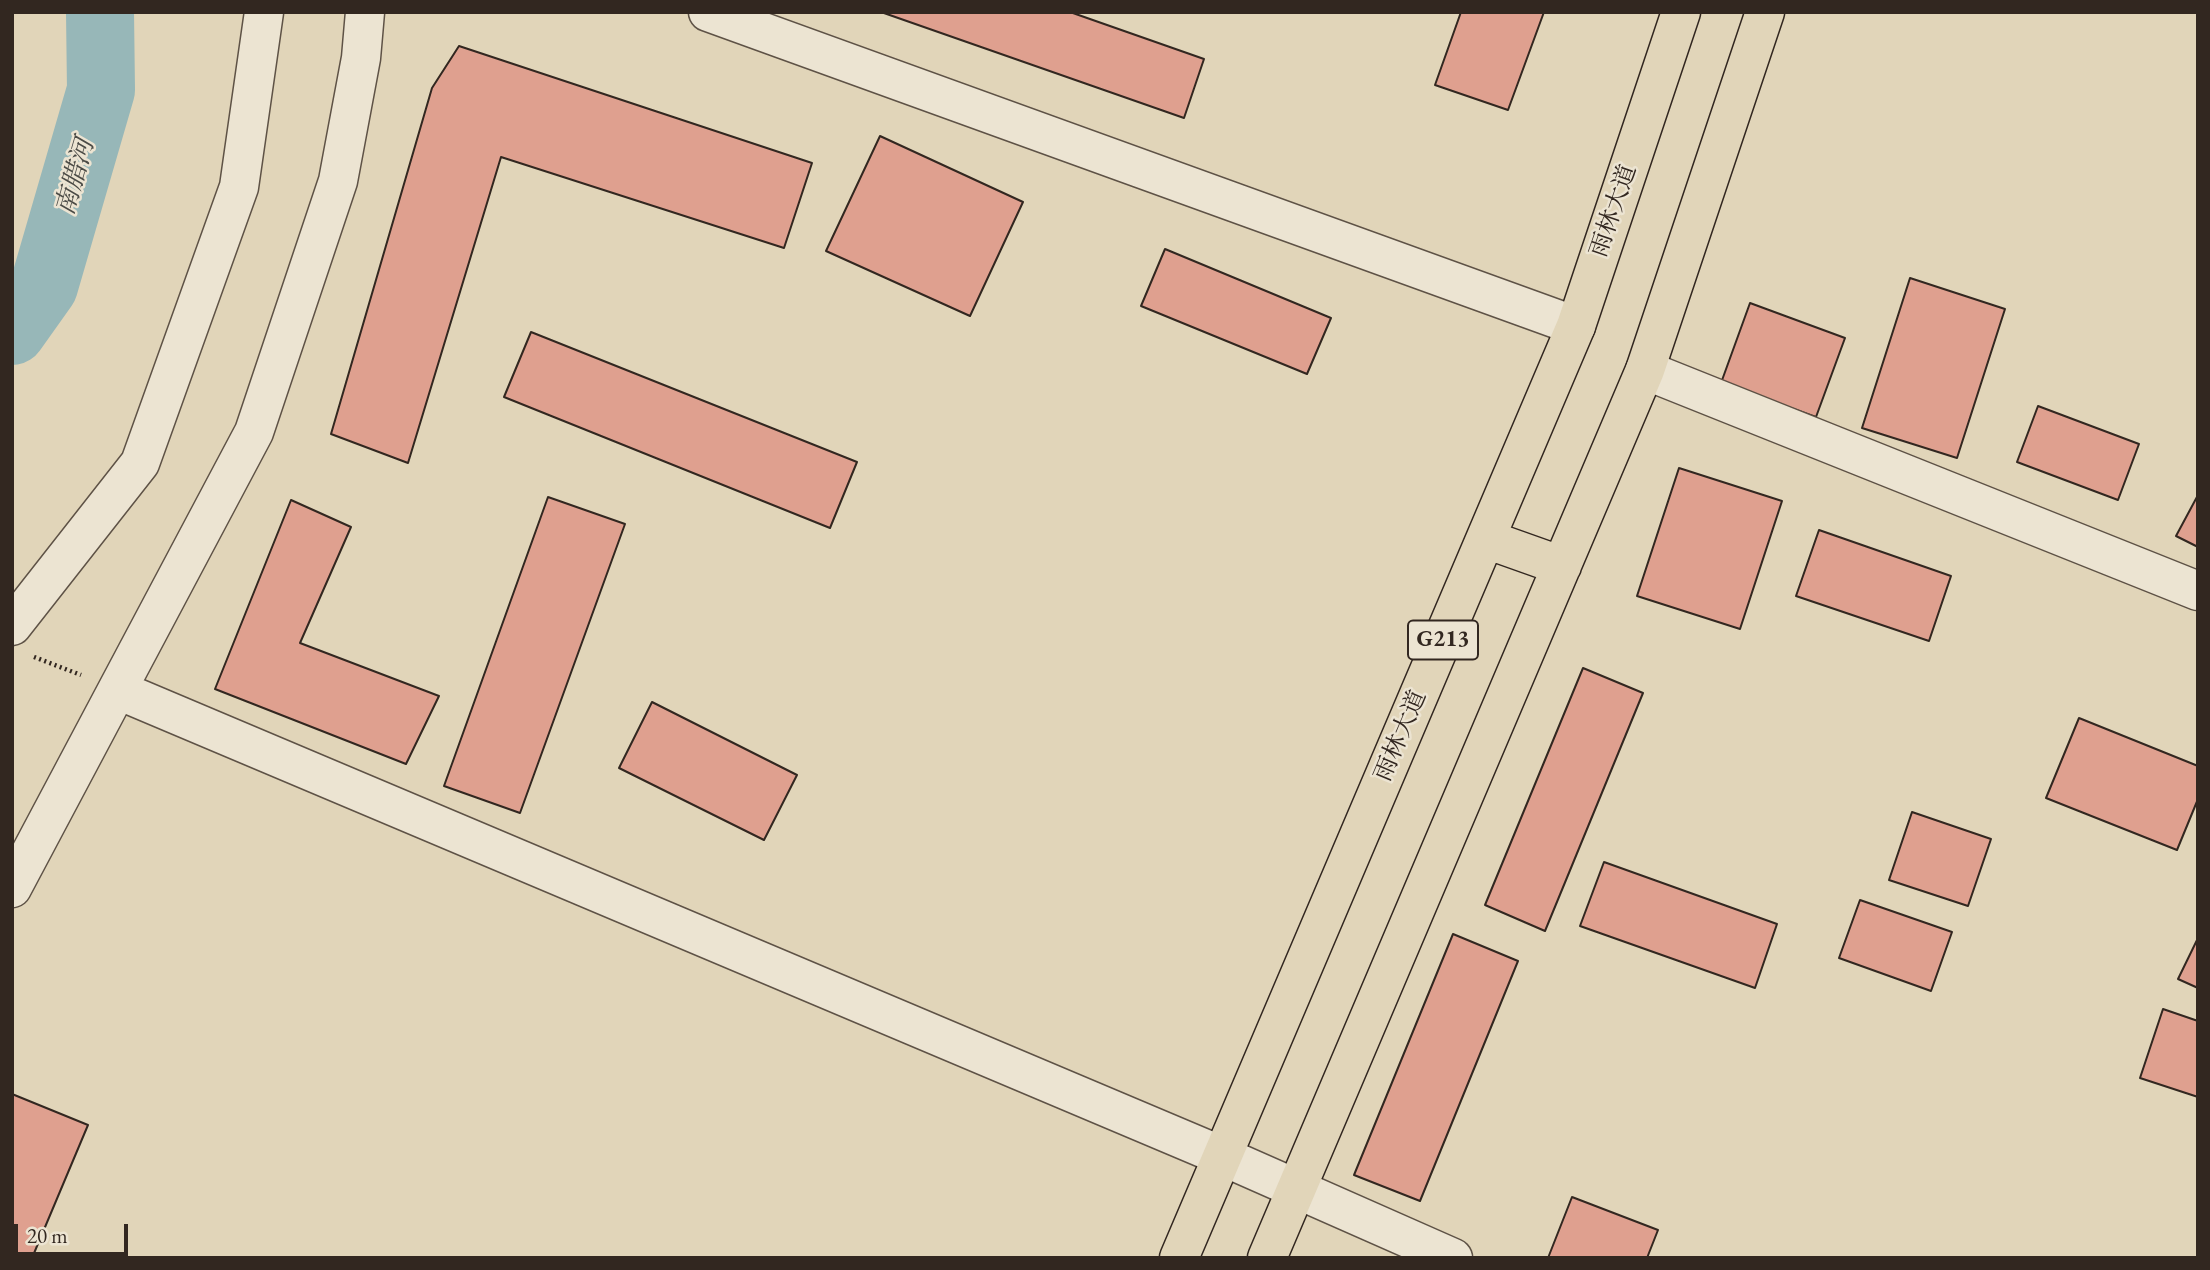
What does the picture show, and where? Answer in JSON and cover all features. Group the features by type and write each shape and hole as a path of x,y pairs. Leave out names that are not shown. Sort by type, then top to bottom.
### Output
{"highway":[{"name":"雨林大道","path":"1179,1258 1576,326 1681,12"},
{"path":"1267,1258 1645,370 1765,12"},
{"path":"1486,539 1562,566"}],"street":[{"path":"18,640 139,463 239,187 264,12"},
{"path":"12,888 254,432 338,181 361,58 365,12"},
{"path":"708,12 780,25 1576,326"},
{"path":"1645,370 2198,591"},
{"path":"118,690 1222,1156 1452,1258"}],"path":[{"path":"18,640 118,690"}],"building":[{"path":"881,12 1070,12 1204,59 1184,118"},
{"path":"1461,12 1544,12 1508,110 1435,85"},
{"path":"459,46 812,163 784,248 501,157 408,463 331,434 432,88"},
{"path":"880,136 1023,202 970,316 826,251"},
{"path":"1165,249 1331,318 1307,374 1141,306"},
{"path":"1910,278 2005,309 1957,458 1862,428"},
{"path":"1750,303 1845,338 1816,417 1721,383"},
{"path":"531,332 857,462 830,528 504,397"},
{"path":"2038,406 2139,444 2118,500 2017,462"},
{"path":"1679,468 1782,501 1740,629 1637,596"},
{"path":"2198,495 2198,547 2176,536"},
{"path":"548,497 625,524 520,813 444,786"},
{"path":"291,500 351,527 300,643 439,696 406,764 215,689"},
{"path":"1819,530 1951,576 1929,641 1796,596"},
{"path":"1583,668 1643,693 1545,931 1485,905"},
{"path":"652,702 797,775 764,840 619,768"},
{"path":"2079,718 2198,766 2198,799 2177,850 2046,798"},
{"path":"1912,812 1991,839 1968,906 1889,880"},
{"path":"1604,862 1777,924 1755,988 1580,926"},
{"path":"1860,900 1952,932 1931,991 1839,958"},
{"path":"1453,934 1518,961 1420,1201 1354,1175"},
{"path":"2198,938 2198,988 2178,979"},
{"path":"2163,1009 2198,1021 2198,1097 2140,1078"},
{"path":"12,1094 88,1125 32,1258 12,1258"},
{"path":"1572,1197 1658,1230 1647,1258 1548,1258"}],"waterway":[{"name":"南腊河","path":"12,331 44,286 101,90 100,12"}]}
